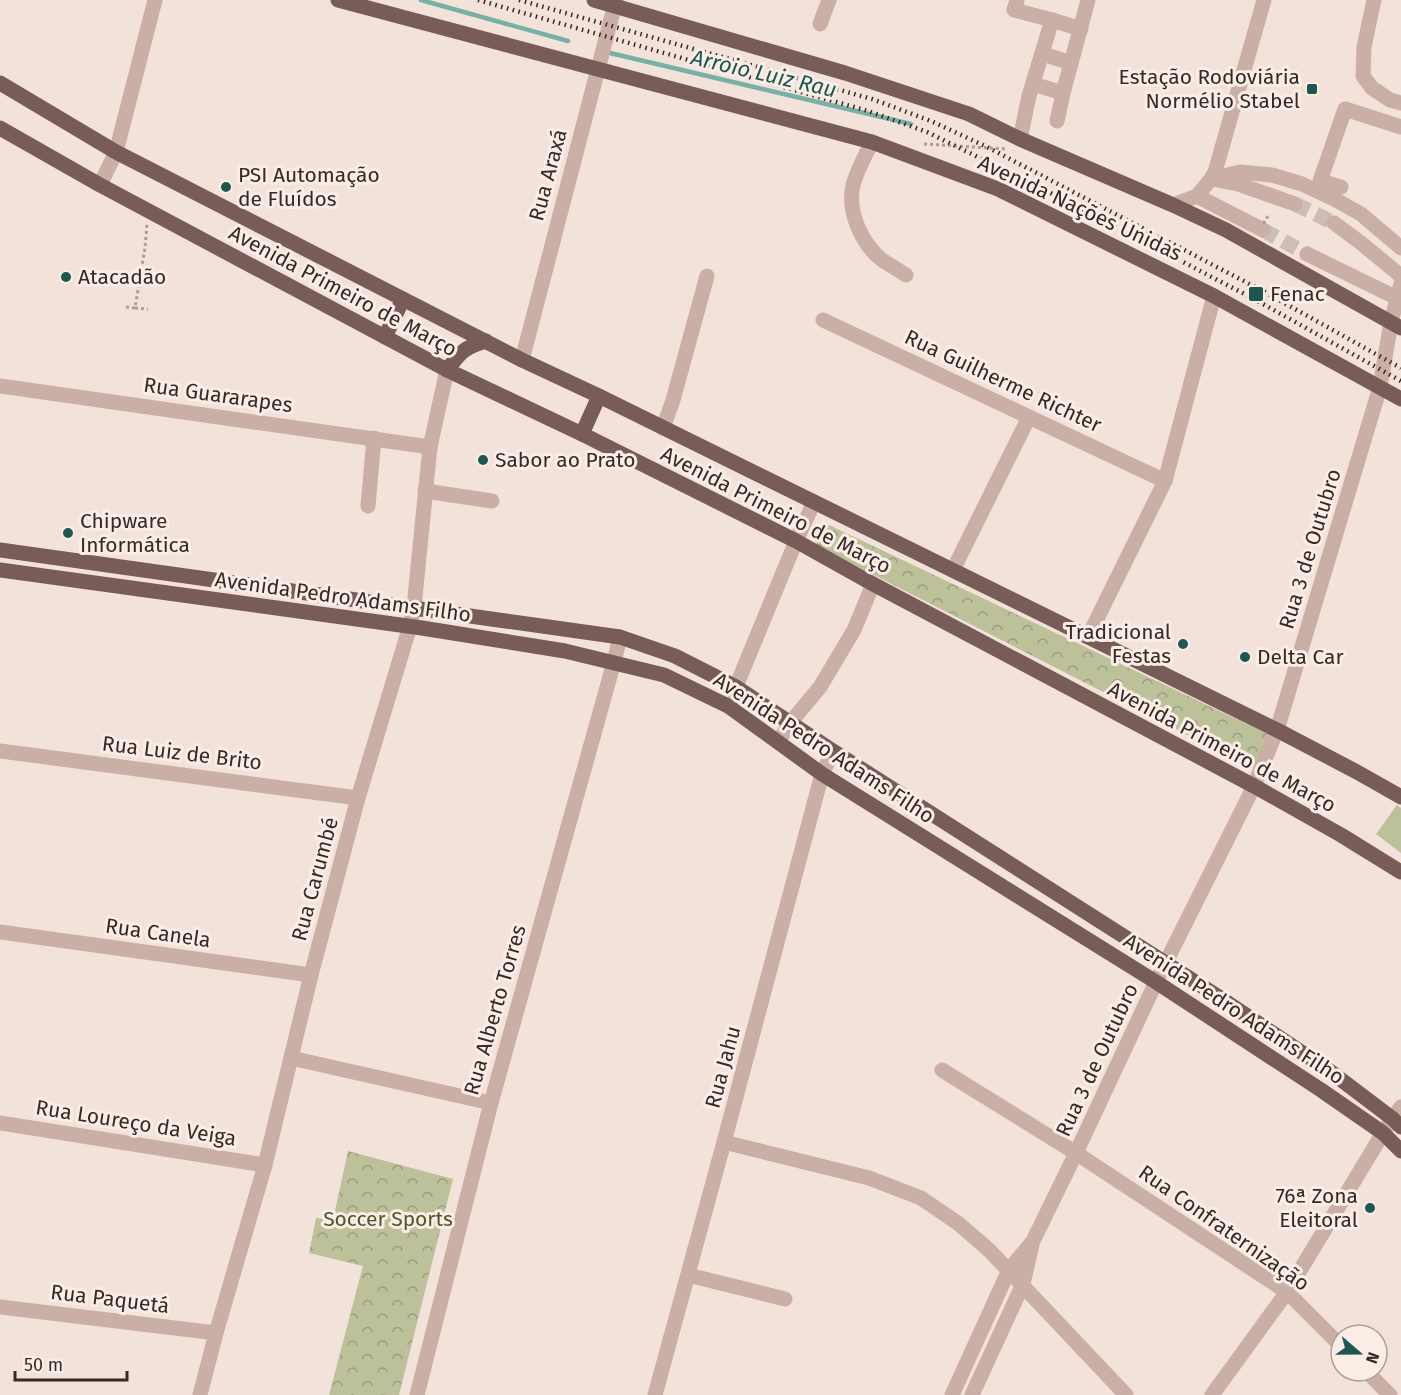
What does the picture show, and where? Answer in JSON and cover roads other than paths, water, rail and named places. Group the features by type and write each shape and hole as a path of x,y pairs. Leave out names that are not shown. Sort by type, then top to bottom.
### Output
{"main road":[{"name":"Avenida Nações Unidas","path":"338,0 872,142 998,189 1214,296 1401,399"},
{"name":"Avenida Nações Unidas","path":"594,0 615,3 845,73 969,114 1020,139 1226,230 1396,325"},
{"name":"Avenida Primeiro de Março","path":"0,83 116,152 522,360 1277,730 1401,798"},
{"name":"Avenida Primeiro de Março","path":"0,128 148,211 447,370 582,434 796,541 1254,786 1401,872"},
{"path":"385,337 403,299"},
{"path":"447,370 460,353 472,345 486,341"},
{"path":"582,434 599,396"},
{"name":"Avenida Pedro Adams Filho","path":"0,550 620,637 675,656 736,687 832,751 1167,963 1398,1118"},
{"name":"Avenida Pedro Adams Filho","path":"0,570 410,626 565,651 663,675 728,706 822,774 1156,982 1383,1133 1401,1151"}],"street":[{"path":"100,185 116,152 155,0"},
{"path":"820,24 829,0"},
{"path":"1017,0 1014,10 1081,29"},
{"path":"1057,121 1088,0"},
{"path":"1173,205 1197,196 1211,179 1264,0"},
{"path":"1374,0 1364,47 1363,76 1372,88 1390,100 1401,103"},
{"name":"Rua Araxá","path":"522,360 615,3"},
{"path":"1020,139 1029,96 1052,20"},
{"path":"1042,54 1071,63"},
{"path":"1033,84 1063,93"},
{"path":"1341,187 1320,181 1344,109 1397,125"},
{"path":"872,142 854,183 851,198 854,215 864,239 881,259 906,275"},
{"path":"1211,179 1240,172 1272,175 1302,184 1361,214 1401,248"},
{"path":"1211,179 1238,184 1295,204"},
{"path":"1197,196 1266,223"},
{"path":"1334,223 1401,276"},
{"path":"1307,254 1399,291"},
{"path":"663,428 673,400 707,276"},
{"name":"Rua 3 de Outubro","path":"972,1395 1023,1284 1033,1241 1156,982 1254,786 1277,730 1380,387 1396,325 1399,291"},
{"path":"1088,637 1165,481 1214,296"},
{"name":"Rua Guilherme Richter","path":"823,320 1165,481"},
{"name":"Rua Carumbé","path":"200,1395 265,1165 310,975 358,798 410,626 414,607 430,447 447,370"},
{"name":"Rua Guararapes","path":"0,386 430,447"},
{"path":"952,570 1029,417"},
{"path":"368,506 374,438"},
{"path":"425,490 492,501"},
{"path":"728,706 814,502"},
{"path":"778,742 790,723 820,687 854,630 873,584"},
{"name":"Rua Alberto Torres","path":"417,1395 491,1103 620,637"},
{"name":"Rua Luiz de Brito","path":"0,751 358,798"},
{"name":"Rua Jahu","path":"655,1395 822,774 832,751"},
{"name":"Rua Canela","path":"0,932 310,975"},
{"path":"291,1058 491,1103"},
{"name":"Rua Confraternização","path":"942,1070 1076,1153 1287,1292 1329,1334"},
{"path":"1212,1395 1287,1292 1383,1133 1398,1118"},
{"name":"Rua Loureço da Veiga","path":"0,1123 265,1165"},
{"path":"724,1143 870,1178 921,1198 959,1224 989,1250 1126,1395"},
{"name":"Rua 3 de Outubro","path":"952,1395 1009,1270 1033,1241"},
{"path":"688,1275 785,1299"},
{"name":"Rua Paquetá","path":"0,1307 216,1333"},
{"path":"1378,1383 1390,1395"}],"waterway":[{"name":"Arroio Luiz Rau","path":"421,0 568,41"},
{"name":"Arroio Luiz Rau","path":"610,53 911,124"}],"tunnel":[{"path":"1295,204 1334,223"},
{"path":"1263,230 1307,254"}],"railway":[{"path":"478,0 868,111 927,132 1045,190 1254,299 1401,381"},
{"path":"519,0 872,99 931,121 987,147 1259,289 1401,368"}],"place":[{"name":"Estação Rodoviária Normélio Stabel","path":"1312,89"},
{"name":"PSI Automação de Fluídos","path":"226,187"},
{"name":"Atacadão","path":"66,277"},
{"name":"Fenac","path":"1256,294"},
{"name":"Sabor ao Prato","path":"483,460"},
{"name":"Chipware Informática","path":"68,533"},
{"name":"Tradicional Festas","path":"1183,644"},
{"name":"Delta Car","path":"1245,657"},
{"name":"76ª Zona Eleitoral","path":"1370,1208"}],"park label":[{"name":"Soccer Sports","path":"388,1219"}]}
